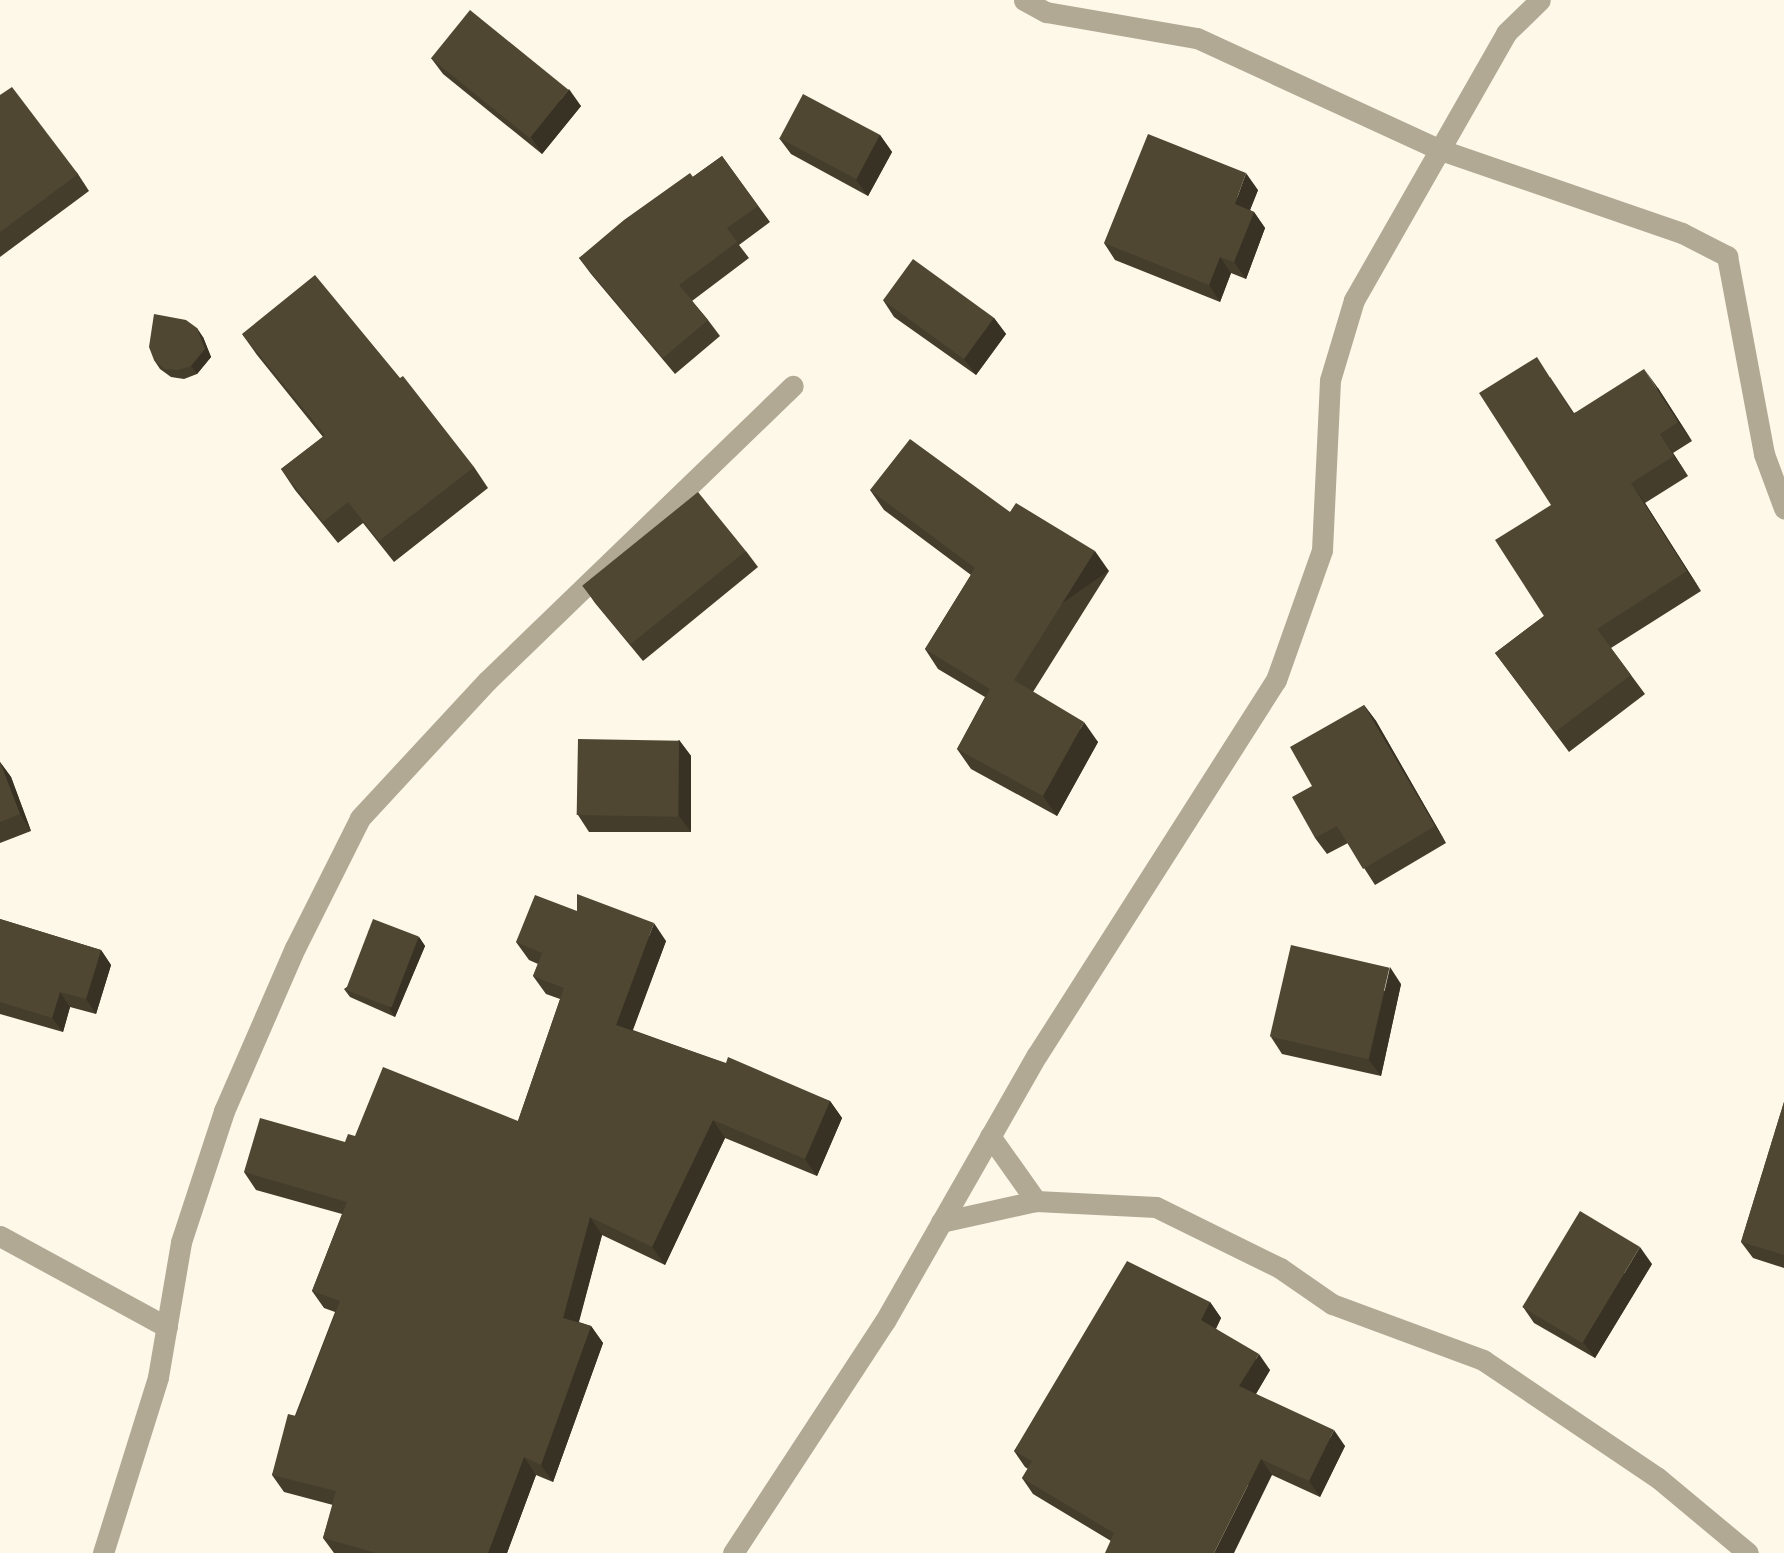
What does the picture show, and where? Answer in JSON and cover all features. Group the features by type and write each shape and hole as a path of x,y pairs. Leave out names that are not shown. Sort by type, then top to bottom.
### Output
{"street":[{"path":"1024,0 1046,12 1197,38 1438,149 1682,233 1727,256 1764,454 1784,508"},
{"path":"733,1553 885,1321 1037,1055 1276,680 1322,550 1330,380 1354,300 1506,33 1540,0"},
{"path":"103,1553 158,1377 181,1242 225,1111 295,948 360,818 487,681 793,386"},
{"path":"990,1136 1036,1201"},
{"path":"942,1222 1036,1201 1156,1207 1280,1268 1332,1304 1483,1360 1658,1478 1748,1553"},
{"path":"0,1236 167,1327"}],"building":[{"path":"470,10 569,90 530,138 431,58"},
{"path":"12,87 78,174 0,232 0,95"},
{"path":"803,94 880,135 856,179 780,138"},
{"path":"1148,134 1246,173 1235,204 1254,212 1234,262 1220,257 1209,285 1104,243"},
{"path":"722,156 758,206 727,228 737,242 679,285 708,320 663,358 579,258 624,220 690,173 693,177"},
{"path":"913,259 994,318 964,359 883,300"},
{"path":"315,275 400,378 403,376 474,467 379,541 348,502 323,522 281,469 325,435 242,334"},
{"path":"154,314 186,320 197,328 205,349 191,366 178,370 165,369 154,360 149,347"},
{"path":"1537,357 1573,414 1644,369 1678,422 1660,434 1674,456 1631,483 1687,571 1597,629 1631,675 1555,732 1495,653 1544,616 1495,540 1551,505 1479,393"},
{"path":"910,439 1010,512 1016,503 1095,551 1014,680 1084,722 1043,796 957,749 990,689 925,649 975,568 870,490"},
{"path":"698,492 746,551 630,645 582,586"},
{"path":"1364,705 1435,826 1363,869 1337,826 1315,838 1292,797 1312,786 1290,747"},
{"path":"578,739 679,741 678,817 577,815"},
{"path":"0,762 20,814 0,822"},
{"path":"577,894 654,923 616,1025 726,1063 728,1057 830,1101 805,1159 713,1120 652,1247 590,1217 563,1318 591,1326 541,1465 524,1457 488,1553 376,1553 323,1538 336,1491 272,1475 288,1414 296,1416 340,1301 312,1291 347,1202 244,1172 260,1118 345,1142 348,1134 355,1136 383,1067 518,1121 564,988 533,976 542,953 516,942 535,895 577,911"},
{"path":"0,919 101,950 86,999 60,992 52,1018 0,1002"},
{"path":"373,919 419,937 392,1008 346,990"},
{"path":"1291,945 1389,968 1368,1059 1270,1037"},
{"path":"1784,1102 1784,1255 1741,1242"},
{"path":"1580,1211 1640,1247 1582,1343 1522,1307"},
{"path":"1127,1261 1210,1302 1201,1320 1259,1354 1239,1386 1334,1430 1309,1481 1261,1459 1214,1553 1105,1553 1114,1533 1022,1478 1032,1461 1014,1451"}]}
